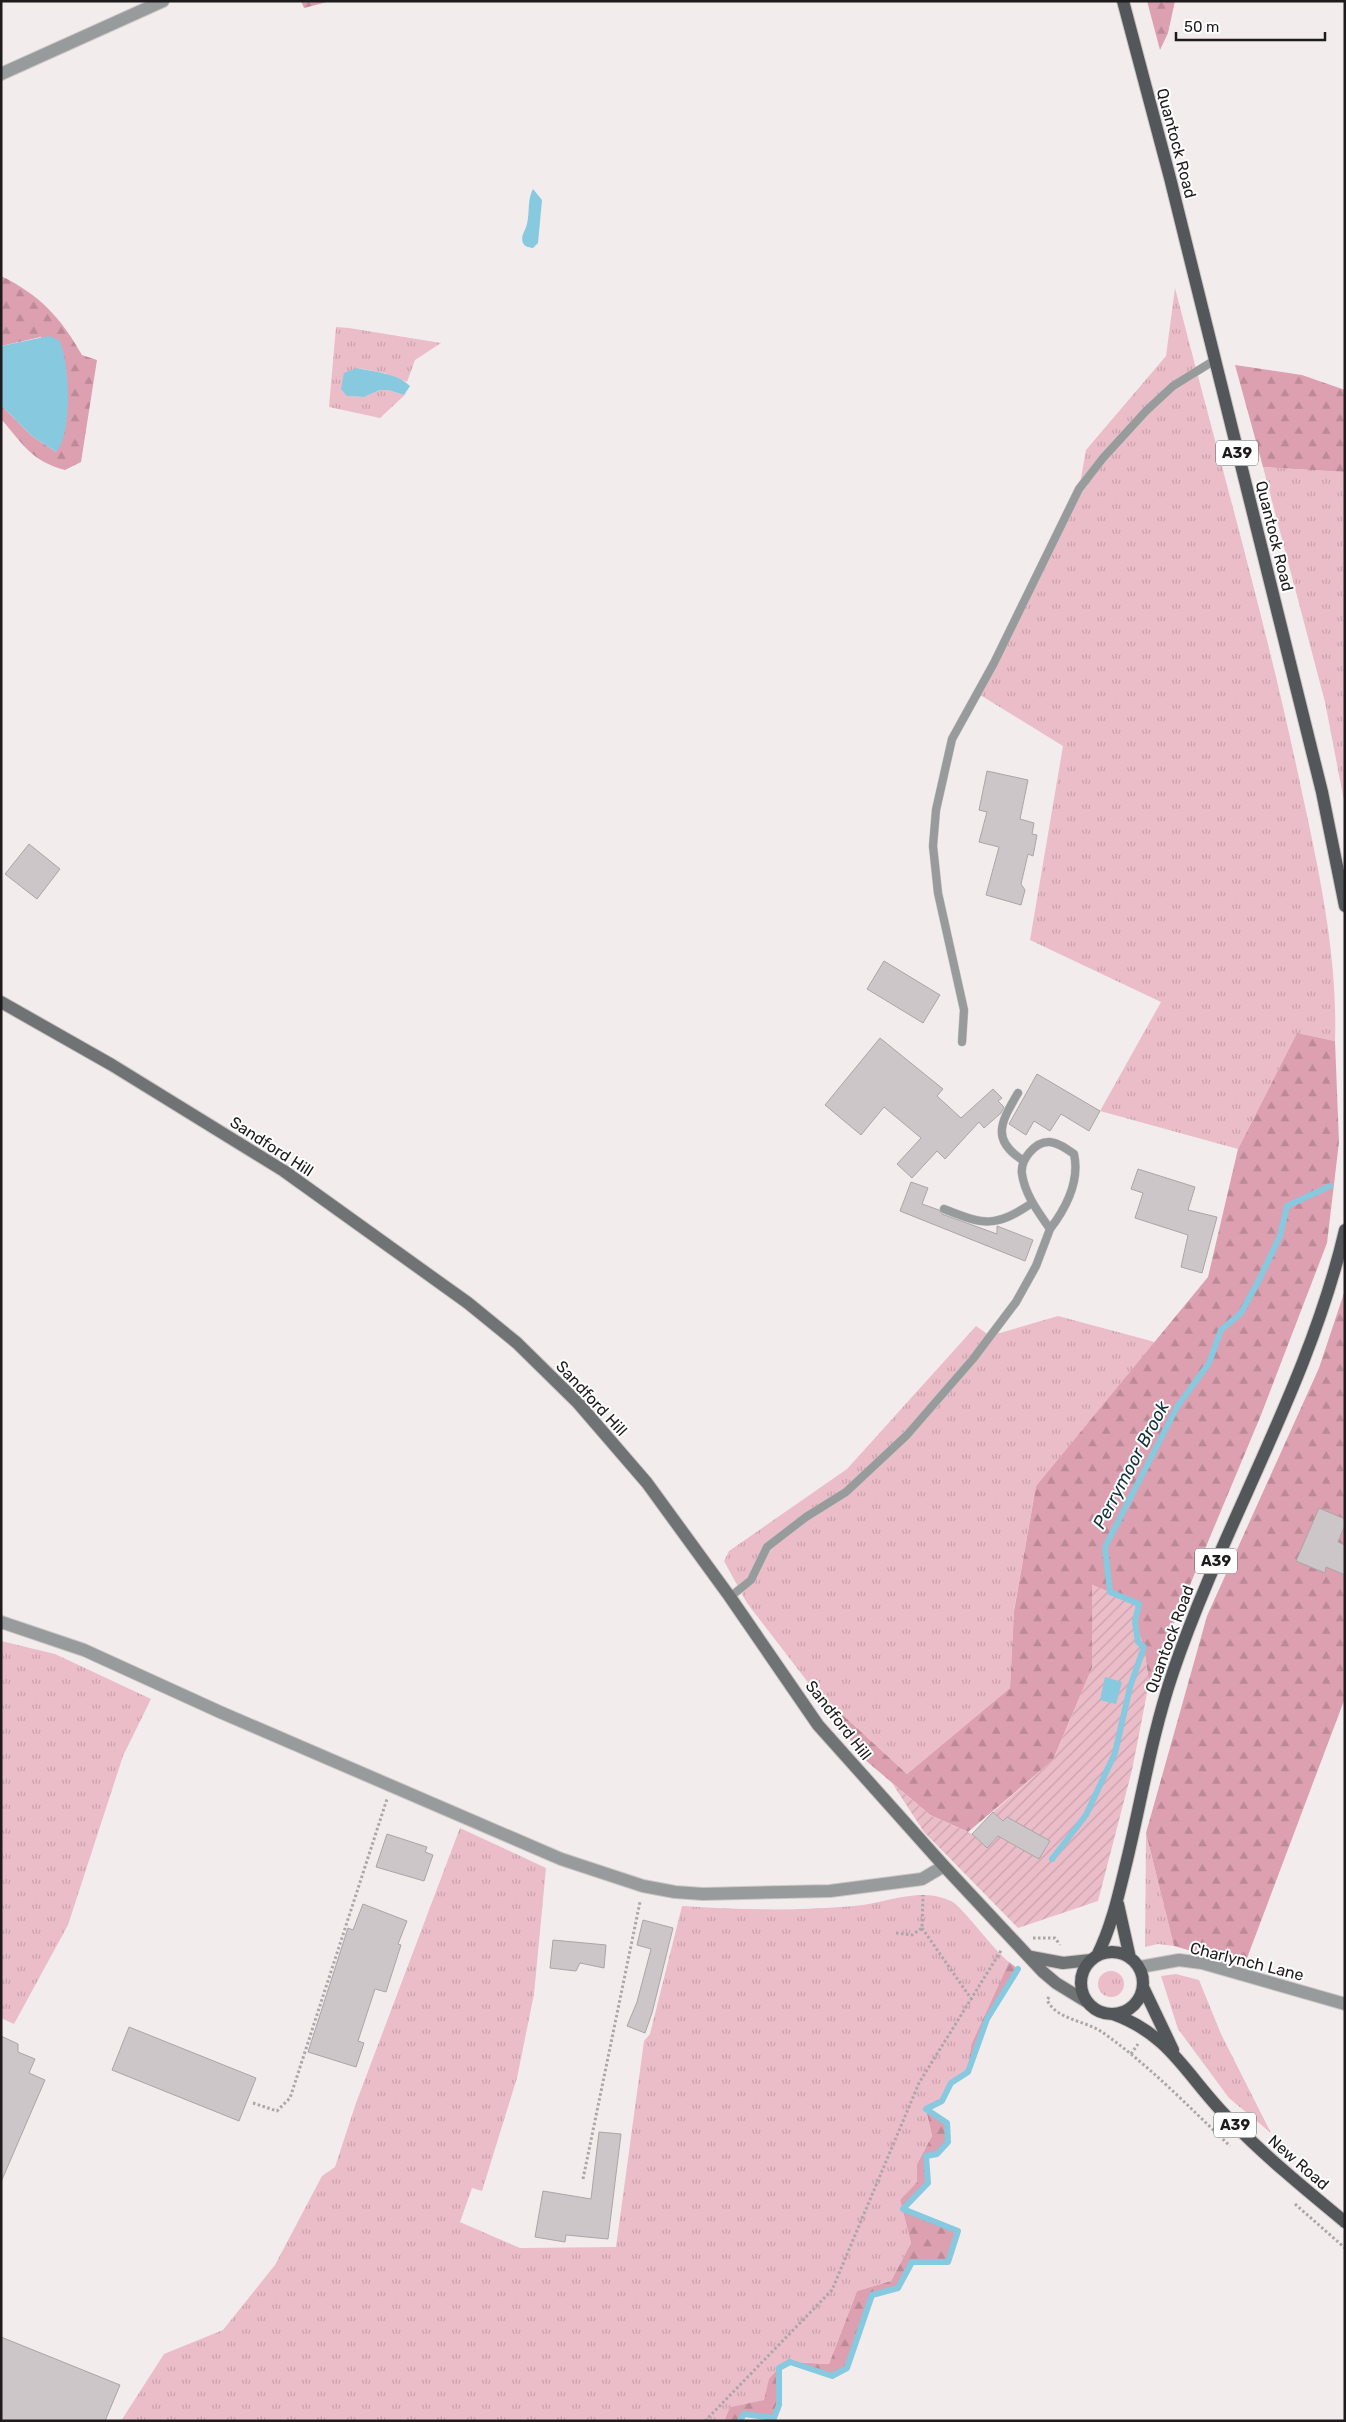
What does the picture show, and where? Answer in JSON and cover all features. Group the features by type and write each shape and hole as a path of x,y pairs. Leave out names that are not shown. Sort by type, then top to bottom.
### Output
{"main road":[{"name":"Quantock Road","path":"1124,1 1322,792 1345,906"},
{"name":"Sandford Hill","path":"1,1002 112,1065 284,1172 468,1303 517,1343 578,1404 647,1483 730,1597 818,1725 944,1866 1056,1983 1087,2002"},
{"name":"Quantock Road","path":"1094,1958 1105,1940 1117,1902 1150,1754 1172,1673 1210,1574 1299,1372 1324,1305 1345,1230"},
{"name":"Quantock Road","path":"1117,1902 1135,1962"},
{"path":"1031,1957 1063,1963 1094,1958 1110,1952 1123,1954 1135,1962"},
{"name":"A39","path":"1094,1958 1083,1972 1081,1981 1087,2002 1104,2013 1113,2014"},
{"name":"A39","path":"1135,1962 1143,1987"},
{"path":"1113,2014 1124,2012 1133,2006 1140,1998 1143,1987"},
{"name":"New Road","path":"1143,1987 1176,2055"},
{"name":"New Road","path":"1113,2014 1134,2022 1156,2036 1176,2055 1209,2100 1245,2135 1345,2222"}],"street":[{"path":"1,74 163,1"},
{"path":"1,1622 84,1650 391,1787 561,1859 643,1886 675,1892 748,1895 830,1891 922,1879 944,1866"},
{"name":"Charlynch Lane","path":"1135,1962 1179,1960 1202,1963 1345,2004"}],"lane":[{"path":"962,1042 964,1010 938,893 933,846 936,810 952,739 994,663 1078,489 1103,458 1146,411 1173,386 1215,360"},
{"path":"1018,1094 1003,1118 1000,1133 1010,1152 1024,1161"},
{"path":"730,1597 752,1580 767,1548 806,1517 846,1492 919,1422 973,1359 1016,1302 1036,1266 1050,1229 1064,1211 1077,1166 1074,1154 1061,1145 1048,1142 1035,1146 1024,1161 1021,1173 1032,1203 1050,1229"},
{"path":"944,1209 972,1221 992,1222 1012,1216 1032,1203"}],"path":[{"path":"252,2103 277,2111 290,2098 391,1787"},
{"path":"922,1879 922,1928 972,2000"},
{"path":"583,2179 643,1886"},
{"path":"896,1933 912,1935 922,1928"},
{"path":"705,2421 832,2290 919,2083 972,2000 985,1973 1011,1936"},
{"path":"1050,1994 1047,2000 1052,2010 1099,2030 1119,2044 1177,2095 1237,2152"},
{"path":"1294,2203 1345,2248"}],"green space":[{"path":"301,1 331,1 304,8"},
{"path":"1147,1 1175,1 1168,33 1160,50"},
{"path":"1,276 15,283 38,300 66,330 82,355 97,360 81,462 65,470 44,462 28,450 1,419 1,405 32,436 56,452 66,420 64,393 41,337 1,346"},
{"path":"1175,288 1254,588 1283,708 1318,870 1333,972 1335,1041 1297,1033 1238,1149 1100,1111 1161,1002 1030,940 1063,746 977,693 1079,489 1086,450 1166,356"},
{"path":"336,327 441,343 415,360 407,382 384,373 357,368 347,396 364,397 380,390 388,390 404,395 408,392 380,418 329,407"},
{"path":"1235,365 1302,375 1345,390 1345,472 1263,467"},
{"path":"1263,467 1345,472 1345,806 1325,702"},
{"path":"1297,1033 1335,1041 1339,1142 1327,1243 1261,1415 1149,1683 1144,1647 1135,1622 1138,1604 1092,1585 1092,1668 1053,1760 968,1832 930,1815 864,1759 810,1685 907,1774 1010,1688 1014,1611 1036,1486 1208,1277 1238,1149"},
{"path":"1345,1290 1345,1698 1244,1966 1174,1946 1146,1833 1207,1616 1319,1368"},
{"path":"1058,1316 1155,1342 1036,1486 1014,1610 1010,1688 907,1774 810,1685 747,1603 724,1561 729,1551 847,1469 976,1326 990,1336"},
{"path":"1092,1585 1139,1604 1135,1622 1144,1647 1149,1683 1132,1770 1098,1901 1018,1928 924,1832 892,1783 930,1815 972,1834 987,1848 998,1836 1039,1859 1049,1841 1007,1817 1003,1821 993,1812 1053,1760 1092,1668"},
{"path":"1,1641 55,1654 151,1699 123,1756 68,1925 14,2024 1,2018"},
{"path":"460,1828 546,1868 534,1994 517,2078 482,2191 472,2188 460,2222 520,2248 616,2247 644,2041 650,2034 682,1906 812,1909 854,1906 915,1895 927,1895 951,1901 963,1911 1009,1962 971,2045 968,2072 951,2083 942,2101 926,2109 932,2136 917,2164 917,2182 900,2200 911,2243 891,2281 857,2291 829,2364 794,2363 786,2365 773,2376 765,2400 730,2407 724,2421 121,2421 164,2354 223,2330 275,2265 322,2176 335,2167 356,2103"},
{"path":"1146,1833 1174,1946 1158,1944 1145,1947"},
{"path":"1009,1962 1018,1969 987,2019 968,2072 971,2045"},
{"path":"1111,1971 1120,1975 1124,1984 1120,1993 1111,1997 1102,1993 1098,1984 1102,1975"},
{"path":"1176,1974 1199,1980 1221,2034 1271,2133 1229,2098 1178,2029 1161,1976"},
{"path":"926,2109 947,2123 948,2142 937,2154 926,2156 928,2183 903,2209 958,2231 948,2262 912,2262 898,2288 873,2295 847,2368 832,2376 790,2362 829,2364 857,2291 891,2281 911,2243 900,2200 917,2182 917,2164 932,2136"},
{"path":"779,2368 779,2405 774,2418 744,2414 740,2421 724,2421 730,2407 764,2400 769,2379"}],"water":[{"path":"533,189 542,200 538,243 533,248 527,247 523,243 522,238 527,224 530,197"},
{"path":"49,336 59,340 66,364 67,380 68,397 65,430 56,452 32,436 1,405 1,346"},
{"path":"357,368 399,378 410,386 404,395 388,390 380,390 364,397 347,396 341,389 344,373"},
{"path":"1105,1677 1122,1682 1116,1704 1100,1700"}],"building":[{"path":"987,771 1028,780 1020,819 1034,823 1032,834 1037,835 1033,856 1028,854 1021,884 1025,890 1021,905 986,895 999,847 979,842 987,812 979,810"},
{"path":"29,844 60,869 37,899 5,874"},
{"path":"884,961 940,995 923,1023 867,989"},
{"path":"880,1038 943,1089 937,1096 961,1118 993,1089 1002,1098 998,1101 1004,1107 1001,1113 984,1128 979,1122 945,1159 937,1151 912,1178 897,1164 921,1138 884,1107 861,1135 825,1105"},
{"path":"1037,1074 1100,1111 1089,1131 1061,1114 1050,1131 1034,1121 1026,1135 1009,1124"},
{"path":"1138,1169 1195,1187 1188,1210 1217,1217 1202,1273 1181,1267 1188,1235 1135,1218 1143,1193 1131,1189"},
{"path":"911,1182 928,1188 922,1204 939,1210 942,1214 997,1234 997,1226 1033,1240 1025,1261 900,1211"},
{"path":"1319,1508 1345,1519 1345,1525 1338,1542 1345,1545 1345,1575 1326,1567 1325,1573 1296,1561"},
{"path":"993,1812 1003,1821 1007,1817 1050,1841 1039,1859 998,1836 987,1848 972,1834"},
{"path":"387,1834 427,1847 425,1852 433,1855 424,1881 376,1867"},
{"path":"363,1904 407,1921 398,1944 401,1945 386,1992 375,1989 358,2041 364,2043 356,2067 308,2052 348,1928 353,1930"},
{"path":"643,1920 673,1928 652,2013 645,2033 627,2026 637,2002 651,1949 637,1945"},
{"path":"553,1940 606,1945 604,1968 580,1963 576,1971 550,1968"},
{"path":"129,2027 256,2078 239,2121 112,2070"},
{"path":"1,2036 18,2044 18,2052 35,2059 29,2073 45,2080 1,2182"},
{"path":"599,2132 621,2134 608,2239 566,2235 565,2242 535,2237 543,2191 591,2199"},
{"path":"1,2337 120,2385 105,2421 1,2421"}],"waterway":[{"name":"Perrymoor Brook","path":"1052,1859 1086,1815 1115,1753 1130,1687 1144,1647 1138,1642 1135,1622 1139,1604 1110,1592 1105,1547 1177,1407 1209,1363 1221,1330 1241,1313 1260,1278 1280,1236 1287,1206 1330,1186"},
{"name":"Perrymoor Brook","path":"740,2421 744,2414 774,2418 779,2405 779,2368 790,2362 832,2376 847,2368 872,2295 898,2288 912,2262 948,2262 958,2231 903,2209 928,2183 926,2156 937,2154 948,2142 947,2123 926,2109 942,2101 951,2083 968,2072 987,2019 1018,1969"}]}
